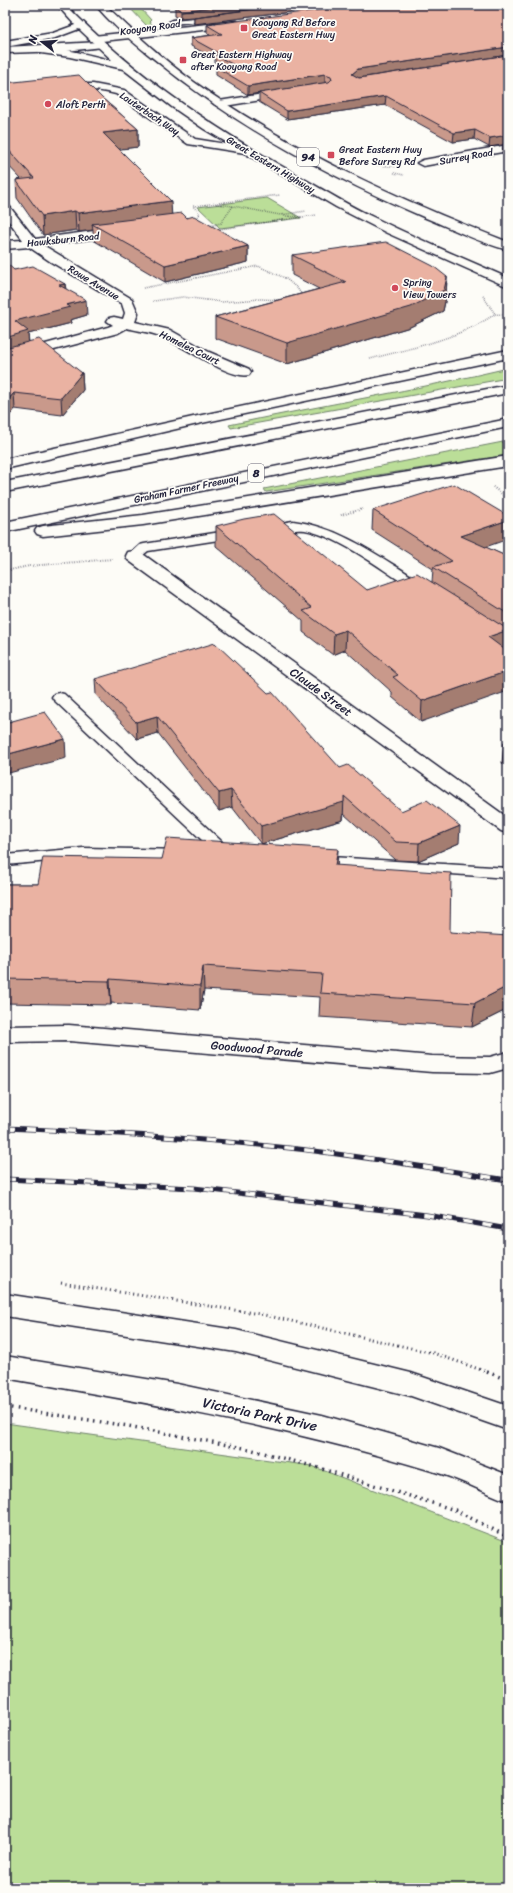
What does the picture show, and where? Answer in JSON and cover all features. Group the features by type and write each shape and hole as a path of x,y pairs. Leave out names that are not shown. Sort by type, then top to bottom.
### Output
{"main road":[{"name":"Great Eastern Highway","path":"61,5 80,26 125,67 169,101 245,150 374,223 508,283"},
{"name":"Great Eastern Highway","path":"100,5 134,38 219,104 265,133 341,174 406,206 508,246"},
{"name":"Kooyong Road","path":"97,42 190,33 203,29 248,23"},
{"path":"5,44 55,35 80,26"},
{"path":"5,44 97,42"},
{"path":"41,50 97,42"},
{"path":"5,50 41,50 70,54 125,67"},
{"name":"Lauterbach Way","path":"5,94 70,88 109,88 120,92 192,142 245,150"},
{"path":"219,104 302,91"},
{"name":"Surrey Road","path":"423,163 508,148"},
{"name":"Rowe Avenue","path":"5,208 32,244 55,260 127,302 133,311 132,317 125,323"},
{"name":"Hawksburn Road","path":"9,241 32,244 138,229"},
{"name":"Rowe Avenue","path":"9,241 24,252 117,308 119,312 111,321"},
{"path":"5,352 80,332 111,321"},
{"name":"Homelea Court","path":"111,321 165,333 204,355 244,372"},
{"path":"5,359 101,333 125,323"},
{"path":"420,373 508,342"},
{"path":"5,464 209,418 508,354"},
{"path":"5,487 508,389"},
{"name":"Graham Farmer Freeway","path":"5,527 508,422"},
{"path":"5,535 143,520 508,461"},
{"name":"Claude Street","path":"134,556 508,827"},
{"name":"Goodwood Parade","path":"5,1034 69,1033 432,1064 490,1065 508,1060"},
{"path":"5,1306 83,1316 236,1341 411,1385 508,1418"},
{"name":"Victoria Park Drive","path":"5,1367 177,1396 322,1427 439,1460 508,1488"}],"lane":[{"path":"173,22 221,18"},
{"path":"134,556 144,548 295,525 315,530 348,542 435,597"},
{"path":"5,860 84,853 235,856 59,697"},
{"path":"298,860 508,873"}],"path":[{"path":"374,165 407,167 423,163"},
{"path":"192,222 200,214 193,206 284,195"},
{"path":"203,225 220,229 308,218 280,215 211,203"},
{"path":"209,226 221,223 233,206"},
{"path":"280,215 308,210"},
{"path":"139,288 258,266 284,278 297,288 305,298"},
{"path":"151,301 183,297 222,302 260,299 289,300"},
{"path":"495,314 508,315"},
{"path":"492,487 508,499"},
{"path":"5,571 28,566 134,556"},
{"path":"5,1407 128,1426 249,1449 312,1466 455,1510 508,1537"}],"green space":[{"path":"127,5 135,5 135,7 141,9 151,20 149,22 154,26 147,26"},
{"path":"267,198 301,218 220,228 198,207"},
{"path":"508,368 508,378 231,428 229,425 439,383"},
{"path":"508,441 508,455 266,492 264,489"},
{"path":"5,1423 312,1466 508,1542 508,1888 5,1888"}],"building":[{"path":"184,5 229,5 181,11 175,7 186,6"},
{"path":"286,5 194,17 274,6"},
{"path":"356,5 508,5 508,47 358,69 352,74 359,78 508,55 508,135 490,138 475,130 454,133 386,96 287,111 259,93 329,82 332,79 331,76 325,74 248,86 216,67 234,65 215,55 220,54 191,38 222,34 207,25"},
{"path":"79,75 103,99 138,129 103,133 171,201 42,216 16,180 34,178 5,146 5,83"},
{"path":"182,213 187,218 194,216 248,246 165,265 92,224"},
{"path":"386,242 433,266 447,277 444,290 411,307 287,343 215,317 346,282 292,255"},
{"path":"5,262 14,270 33,266 65,284 59,285 86,300 66,305 70,307 15,321 28,331 5,338"},
{"path":"39,339 82,373 61,398 14,393 5,403 5,348"},
{"path":"454,484 508,516 508,520 461,536 508,557 508,614 433,567 452,561 373,510"},
{"path":"274,514 367,590 417,573 504,627 508,627 508,630 488,637 508,652 508,671 422,701 393,677 398,675 346,630 334,634 303,611 312,608 216,526"},
{"path":"215,643 268,693 272,692 340,768 348,765 401,811 427,800 460,826 419,843 396,842 344,796 344,802 261,826 231,790 219,793 157,716 136,722 95,679"},
{"path":"45,712 65,739 5,755 5,723"},
{"path":"167,838 338,849 335,865 451,873 450,932 508,936 508,986 475,1003 320,993 322,974 203,966 200,986 110,979 109,981 5,979 5,884 38,884 43,857 162,859"}],"railway":[{"path":"5,1128 76,1131 218,1141 289,1148 508,1180"},
{"path":"5,1179 194,1188 427,1215 508,1229"}],"place":[{"name":"Kooyong Rd Before Great Eastern Hwy","path":"244,28"},
{"name":"Great Eastern Highway after Kooyong Road","path":"183,60"},
{"name":"Aloft Perth","path":"48,104"},
{"name":"Great Eastern Hwy Before Surrey Rd","path":"331,155"},
{"name":"Spring View Towers","path":"395,288"}]}
